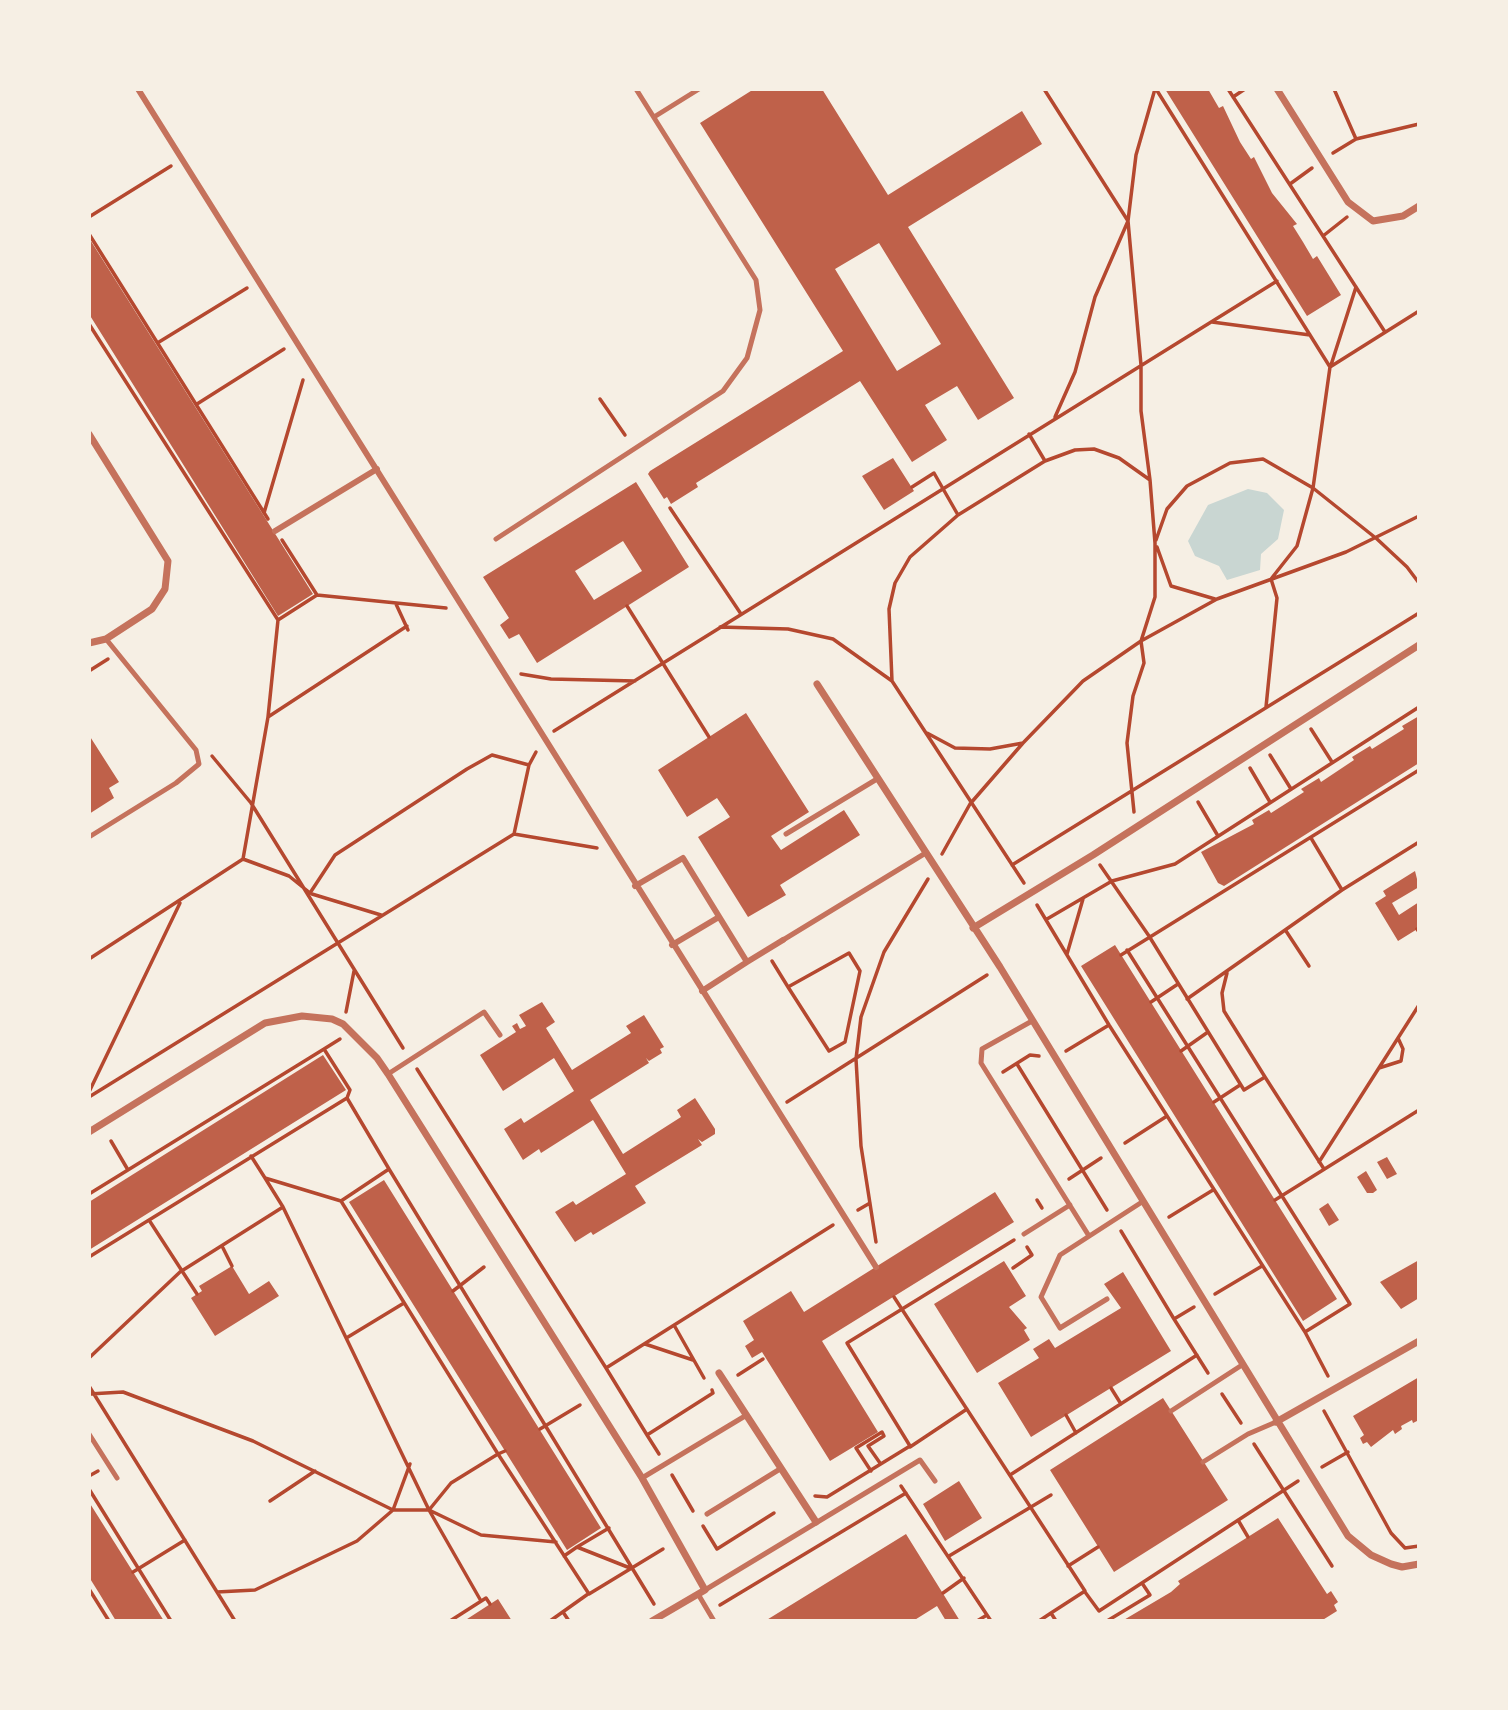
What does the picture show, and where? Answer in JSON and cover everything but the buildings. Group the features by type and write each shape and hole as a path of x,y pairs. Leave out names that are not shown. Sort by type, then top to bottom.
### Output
{"street":[{"path":"138,89 875,1266"},
{"path":"1277,89 1348,202 1373,220 1403,216 1419,206"},
{"path":"89,434 169,561 165,589 152,609 106,639 89,643"},
{"path":"275,531 377,469"},
{"path":"973,928 1093,855 1419,645"},
{"path":"817,684 999,967 1202,1302 1348,1536 1371,1555 1391,1564 1402,1567 1419,1564"},
{"path":"635,886 683,858 747,962"},
{"path":"673,945 719,917"},
{"path":"702,991 783,940"},
{"path":"89,1132 265,1023 302,1016 332,1019 343,1024 377,1058 388,1074 642,1478 701,1592 652,1621"},
{"path":"1276,1422 1419,1341"},
{"path":"719,1373 816,1522"}],"lane":[{"path":"496,539 723,391 747,358 761,310 756,281 636,89"},
{"path":"654,117 699,89"},
{"path":"89,837 176,783 199,764 196,750 106,639"},
{"path":"786,834 877,779"},
{"path":"783,940 924,854"},
{"path":"388,1074 484,1012 500,1035"},
{"path":"1032,1021 982,1049 981,1063 1089,1236"},
{"path":"1107,1299 1060,1328 1041,1297 1059,1255 1142,1202"},
{"path":"1022,1235 1070,1205"},
{"path":"1171,1410 1242,1365"},
{"path":"642,1478 746,1416"},
{"path":"1203,1462 1248,1434 1276,1422"},
{"path":"89,1434 117,1478"},
{"path":"714,1621 701,1592 920,1460 935,1481"},
{"path":"707,1514 780,1469"}],"path":[{"path":"1136,827 1127,743 1133,696 1144,663 1141,641 1155,597 1155,543 1141,411 1141,365 1128,221 1136,155 1155,89"},
{"path":"1155,89 1330,367"},
{"path":"1228,89 1385,332"},
{"path":"1233,97 1245,89"},
{"path":"1334,89 1356,139"},
{"path":"1046,90 1128,221"},
{"path":"1290,185 1322,160 1356,139 1419,124"},
{"path":"89,217 182,159"},
{"path":"1323,236 1357,209"},
{"path":"1054,419 1075,372 1095,297 1128,221"},
{"path":"89,234 317,595"},
{"path":"159,342 258,281"},
{"path":"514,834 529,765 543,738 1277,281"},
{"path":"1271,579 1297,546 1313,488 1330,367 1356,287"},
{"path":"1330,367 1419,311"},
{"path":"1212,322 1310,335"},
{"path":"89,324 278,620 268,717 243,859 89,959"},
{"path":"197,404 297,341"},
{"path":"264,513 309,361"},
{"path":"600,399 625,435"},
{"path":"1029,435 1045,461"},
{"path":"892,681 888,609 895,583 909,557 958,515 1045,461 1074,450 1094,449 1119,458 1150,480"},
{"path":"1217,599 1171,586 1155,543 1167,509 1187,486 1230,463 1263,459 1313,488 1377,539 1407,567 1419,583"},
{"path":"912,486 934,473 958,515"},
{"path":"670,508 741,614"},
{"path":"875,1266 877,1239 861,1146 856,1059 861,1017 884,952 970,804 1023,743 1083,681 1141,641 1217,599 1377,539 1419,516"},
{"path":"1266,708 1277,598 1271,579"},
{"path":"278,620 317,595 466,610"},
{"path":"268,717 408,628 396,604"},
{"path":"627,606 709,737"},
{"path":"1012,865 1419,613"},
{"path":"720,628 788,629 833,639 892,681 1012,865 1109,1025 1305,1332 1329,1376 1315,1384 1312,1391 1391,1533 1405,1548 1419,1546"},
{"path":"89,671 117,654"},
{"path":"502,670 551,679 637,681"},
{"path":"1046,919 1112,881 1175,864 1419,707"},
{"path":"1304,718 1332,762"},
{"path":"925,732 955,748 990,749 1023,743"},
{"path":"1264,744 1291,789"},
{"path":"209,752 251,803 310,893 337,942 497,1191 647,1435 713,1393 674,1325"},
{"path":"310,893 335,855 467,769 492,755 529,765"},
{"path":"1243,758 1270,802"},
{"path":"1121,955 1419,770"},
{"path":"1192,791 1218,836"},
{"path":"89,1095 514,834 613,851"},
{"path":"1311,837 1342,890"},
{"path":"1187,999 1342,890 1419,842"},
{"path":"1093,855 1149,936 1240,1085 1244,1090 1265,1077"},
{"path":"243,859 289,876 310,893 382,915"},
{"path":"1067,954 1083,898"},
{"path":"89,1095 181,901"},
{"path":"1286,931 1308,966"},
{"path":"1127,950 1350,1304 1305,1332"},
{"path":"765,951 788,987 829,1051 845,1042 860,971 849,953 788,987"},
{"path":"776,1109 999,967"},
{"path":"1227,972 1222,993 1224,1011 1324,1170"},
{"path":"1151,1002 1178,984"},
{"path":"1319,1162 1419,1005"},
{"path":"990,1079 1030,1055 1055,1058 1109,1025"},
{"path":"1181,1051 1208,1032"},
{"path":"1379,1068 1401,1061 1403,1049 1398,1038"},
{"path":"89,1194 324,1049 350,1090 347,1097 89,1256"},
{"path":"1017,1064 1196,1355 1332,1566"},
{"path":"1214,1102 1240,1085"},
{"path":"347,1097 654,1604"},
{"path":"1275,1200 1419,1110"},
{"path":"1068,1180 1167,1116"},
{"path":"111,1141 128,1170"},
{"path":"251,1156 283,1207 410,1464 429,1510 481,1601"},
{"path":"341,1201 389,1169"},
{"path":"265,1178 341,1201 498,1454 589,1594"},
{"path":"1156,1225 1214,1189"},
{"path":"607,1368 870,1203"},
{"path":"89,1358 183,1271 223,1248 283,1207"},
{"path":"149,1220 197,1294"},
{"path":"920,1460 847,1343 1022,1235 1032,1255 1013,1268"},
{"path":"223,1248 232,1266"},
{"path":"1174,1319 1262,1266"},
{"path":"453,1291 459,1283 484,1267"},
{"path":"894,1297 1098,1611 1300,1480"},
{"path":"348,1337 404,1303"},
{"path":"412,1316 418,1312"},
{"path":"645,1344 695,1361"},
{"path":"1010,1475 1196,1355"},
{"path":"745,1386 738,1375 762,1359"},
{"path":"604,1391 616,1384"},
{"path":"89,1387 217,1591 233,1618 228,1621"},
{"path":"1111,1388 1122,1404"},
{"path":"91,1393 123,1392 253,1441 393,1510 429,1510 481,1535 556,1542"},
{"path":"540,1429 582,1404"},
{"path":"813,1496 827,1497 967,1409"},
{"path":"1066,1415 1076,1433"},
{"path":"873,1474 855,1447 882,1432 884,1436 868,1446 880,1464"},
{"path":"429,1510 451,1483 505,1451"},
{"path":"1321,1468 1348,1452"},
{"path":"217,1591 255,1590 357,1541 393,1510 410,1464"},
{"path":"270,1501 316,1471"},
{"path":"894,1475 991,1621"},
{"path":"89,1489 172,1621"},
{"path":"709,1612 906,1493"},
{"path":"949,1556 1051,1495"},
{"path":"1238,1520 1248,1537"},
{"path":"692,1530 702,1525"},
{"path":"564,1556 609,1528"},
{"path":"134,1572 185,1540"},
{"path":"577,1547 632,1568"},
{"path":"1068,1566 1098,1547"},
{"path":"550,1621 663,1549"},
{"path":"943,1593 964,1578"},
{"path":"1107,1621 1150,1595 1142,1583"},
{"path":"89,1589 109,1621"},
{"path":"1039,1621 1085,1591"},
{"path":"94,1597 99,1593"},
{"path":"450,1621 486,1598 490,1604"},
{"path":"563,1612 569,1621"},
{"path":"1051,1613 1056,1621"},
{"path":"977,1621 987,1615"}],"shaded area":[{"path":"1248,489 1267,493 1284,510 1278,539 1261,554 1260,570 1227,580 1219,566 1195,556 1188,541 1208,505"}]}
